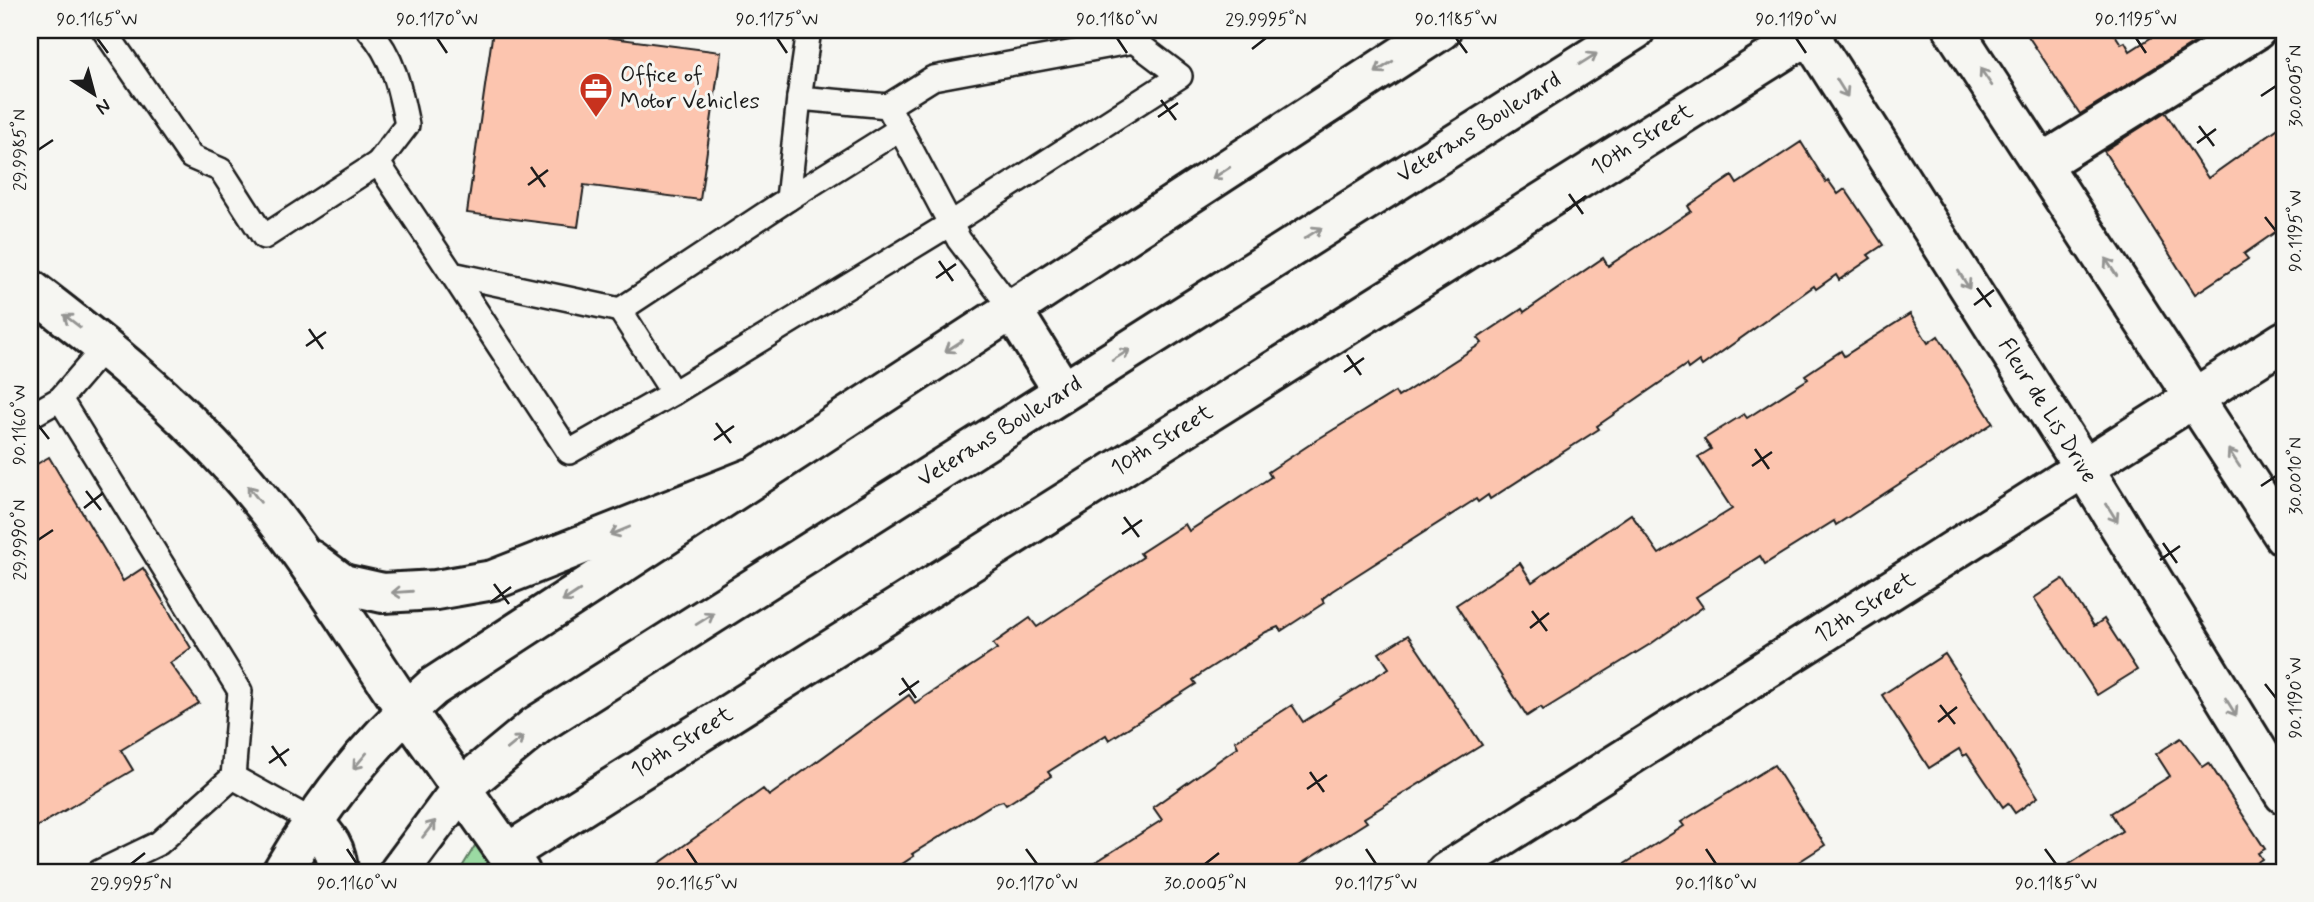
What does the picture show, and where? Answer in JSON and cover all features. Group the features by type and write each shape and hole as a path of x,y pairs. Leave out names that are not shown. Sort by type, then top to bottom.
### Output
{"main road":[{"path":"282,872 312,821 406,710 433,687 1441,30"},
{"name":"Veterans Boulevard","path":"399,872 462,787 537,725 1635,30"},
{"path":"1954,30 2284,536"},
{"path":"2043,163 2256,30"},
{"name":"Fleur de Lis Drive","path":"1810,32 2085,470 2284,794"},
{"name":"10th Street","path":"514,862 1810,32"},
{"path":"30,289 156,389 235,470 295,548 514,862"},
{"path":"1011,308 1063,391"},
{"name":"12th Street","path":"1446,872 2085,470 2284,341"},
{"path":"295,548 343,584 383,593 436,590 493,580 537,565 751,478"},
{"path":"312,821 330,840 337,856 338,872"}],"lane":[{"path":"104,30 191,157 221,170 264,237 378,163 407,125 397,78 383,46 369,30"},
{"path":"788,199 809,30"},
{"path":"378,163 569,452 673,393 950,224 1180,76 1134,41 933,78 888,106 799,97"},
{"path":"888,106 950,224 1011,308"},
{"path":"620,310 900,129"},
{"path":"452,274 620,310 673,393"},
{"path":"30,416 60,399 105,347"},
{"path":"60,399 240,691 233,777 159,843 99,872"},
{"path":"233,777 312,821"}],"green space":[{"path":"476,844 493,872 459,872"}],"building":[{"name":"Office of Motor Vehicles","path":"493,30 551,30 721,52 700,200 584,185 578,227 467,213"},
{"path":"2024,30 2112,30 2121,44 2125,42 2130,51 2163,30 2215,30 2080,114"},
{"path":"2165,112 2208,178 2284,124 2284,226 2244,254 2248,259 2195,294 2104,151"},
{"path":"1801,142 1826,182 1828,180 1838,194 1845,189 1883,245 1868,255 1871,258 1839,280 1836,275 1816,289 1814,286 1702,366 1699,361 1688,369 1686,365 1597,426 1599,429 1490,499 1488,495 1478,502 1476,499 1332,591 1322,599 1324,603 1281,631 1278,627 1266,632 1202,673 1193,680 1196,684 1109,740 1106,735 1048,772 1051,776 1006,805 1003,801 993,804 912,854 914,856 890,872 647,872 763,789 769,796 909,695 915,703 997,649 993,644 1030,618 1037,627 1143,557 1140,553 1185,524 1189,531 1271,477 1268,472 1315,441 1395,392 1398,397 1482,343 1478,338 1522,309 1524,312 1603,258 1608,266 1691,211 1688,206 1732,176 1737,184"},
{"path":"1910,314 1928,343 1938,336 1993,423 1836,525 1834,521 1765,564 1760,556 1696,597 1703,607 1652,643 1543,710 1541,707 1527,716 1456,605 1520,563 1532,582 1631,514 1659,554 1732,509 1698,457 1711,449 1704,439 1744,414 1747,418 1808,379 1805,375 1841,351 1844,356"},
{"path":"49,457 123,581 143,568 191,648 170,663 199,703 121,750 133,770 30,831 30,468"},
{"path":"2063,579 2094,626 2104,619 2137,670 2097,695 2034,598"},
{"path":"1408,635 1482,745 1364,818 1367,822 1288,872 1080,872 1162,820 1153,807 1238,747 1235,741 1292,705 1303,722 1389,668 1379,653"},
{"path":"1945,654 2038,797 2015,813 2008,803 2003,807 1967,754 1963,756 1959,749 1929,768 1882,695"},
{"path":"2181,738 2203,767 2209,763 2265,849 2258,853 2262,859 2242,872 2057,872 2122,831 2111,813 2170,776 2156,754"},
{"path":"1774,765 1825,845 1783,872 1612,872 1684,826 1681,822"}],"place":[{"name":"Office of Motor Vehicles","path":"596,119"}]}
